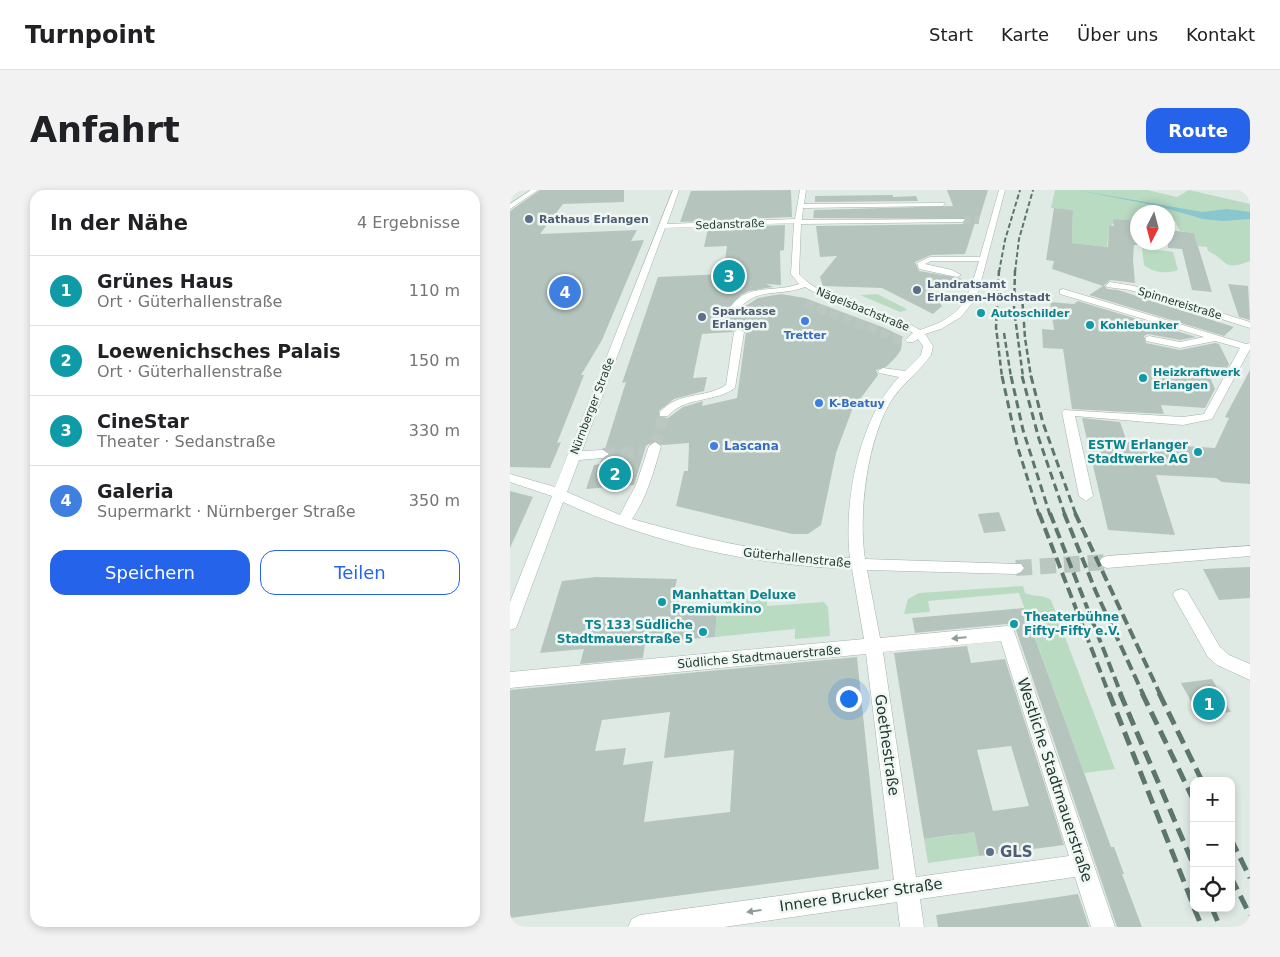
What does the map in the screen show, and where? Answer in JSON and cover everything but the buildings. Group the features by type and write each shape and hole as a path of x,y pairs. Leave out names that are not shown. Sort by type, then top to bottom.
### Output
{"street":[{"path":"510,206 535,190"},
{"name":"Nürnberger Straße","path":"510,623 558,493 676,190"},
{"name":"Nägelsbachstraße","path":"803,190 798,222 795,274 804,285 901,323 922,336"},
{"path":"906,341 947,332 976,293 983,259 1002,190 1011,190"},
{"path":"800,206 943,204"},
{"path":"798,222 964,220"},
{"name":"Sedanstraße","path":"662,226 798,222"},
{"path":"958,275 949,271 924,268 921,263 923,258 983,259"},
{"path":"732,313 740,298 749,294 787,291 804,285"},
{"name":"Spinnereistraße","path":"1110,285 1132,288 1250,325"},
{"path":"1064,292 1218,339 1248,346 1208,417 1183,421 1068,412 1086,496"},
{"path":"742,313 743,305 762,293"},
{"path":"1166,299 1173,294 1200,298 1205,310"},
{"path":"664,414 672,404 713,395 731,386 739,332"},
{"name":"Goethestraße","path":"912,927 873,646 854,532 865,452 878,414 887,398 926,355 928,346 922,336"},
{"path":"1149,339 1180,345 1218,339"},
{"path":"882,370 907,376"},
{"path":"623,521 632,509 650,449"},
{"path":"571,461 603,454"},
{"name":"Güterhallenstraße","path":"510,478 558,493 582,506 623,521 743,553 789,559 858,564 950,569 1016,568"},
{"path":"1106,562 1250,551"},
{"path":"1181,595 1214,652 1223,660 1250,672"},
{"name":"Südliche Stadtmauerstraße","path":"510,680 761,661 873,646 1007,633"},
{"name":"Westliche Stadtmauerstraße","path":"1007,633 1103,927"},
{"name":"Innere Brucker Straße","path":"640,927 1083,865"}],"green space":[{"path":"1055,190 1147,190 1177,197 1189,190 1250,204 1250,261 1234,265 1226,264 1208,251 1207,247 1198,246 1194,233 1180,231 1175,221 1175,205 1130,205 1130,222 1109,225 1107,247 1072,243 1073,210 1051,208"},
{"path":"1142,250 1173,252 1178,270 1160,272 1144,265"},
{"path":"877,294 907,310 900,312 860,295"},
{"path":"1023,586 1025,593 1051,600 1115,769 1084,773 1019,593 928,601 930,612 904,614 908,599 919,593"},
{"path":"767,596 767,606 824,602 828,607 830,636 795,639 795,629 715,637 717,613 724,612 726,601"},
{"path":"970,815 979,856 928,863 924,839 955,835"}],"water":[{"path":"1077,190 1162,205 1153,205"},
{"path":"1175,207 1202,212 1227,209 1250,212 1250,219 1223,221 1203,219 1175,211"}],"tunnel":[{"path":"963,220 979,220"},
{"path":"805,303 902,341"},
{"path":"739,332 742,313"},
{"path":"655,446 664,414"},
{"path":"603,454 642,451"},
{"path":"1016,568 1107,562"}],"railway":[{"path":"999,272 1005,240 1020,190"},
{"path":"1015,272 1019,239 1033,190"},
{"path":"999,270 996,327 1002,377"},
{"path":"1015,270 1014,309 1023,377"},
{"path":"1022,295 1025,338 1031,377"},
{"path":"1004,333 1011,377"},
{"path":"1002,376 1017,445 1039,515"},
{"path":"1011,376 1023,430 1050,515"},
{"path":"1022,376 1039,439 1065,515"},
{"path":"1031,376 1043,423 1076,515"},
{"path":"1039,513 1109,694"},
{"path":"1050,513 1121,694"},
{"path":"1064,513 1096,592 1143,694"},
{"path":"1075,513 1160,694"},
{"path":"1109,693 1190,897"},
{"path":"1120,693 1190,857"},
{"path":"1142,693 1190,793"},
{"path":"1159,693 1200,777"},
{"path":"1235,847 1250,878"},
{"path":"1235,885 1250,915"},
{"path":"1196,912 1202,927"},
{"path":"1214,912 1220,927"}],"place":[{"name":"Rathaus Erlangen","path":"529,219"},
{"name":"CineStar","path":"729,276"},
{"name":"Landratsamt Erlangen-Höchstadt","path":"917,290"},
{"name":"Galeria","path":"565,292"},
{"name":"Autoschilder","path":"981,313"},
{"name":"Sparkasse Erlangen","path":"702,317"},
{"name":"Tretter","path":"805,321"},
{"name":"Kohlebunker","path":"1090,325"},
{"name":"Heizkraftwerk Erlangen","path":"1143,378"},
{"name":"K-Beatuy","path":"819,403"},
{"name":"Lascana","path":"714,446"},
{"name":"ESTW Erlanger Stadtwerke AG","path":"1198,452"},
{"name":"Loewenichsches Palais","path":"615,474"},
{"name":"Manhattan Deluxe Premiumkino","path":"662,602"},
{"name":"Theaterbühne Fifty-Fifty e.V.","path":"1014,624"},
{"name":"TS 133 Südliche Stadtmauerstraße 5","path":"703,632"},
{"name":"Grünes Haus","path":"1209,704"},
{"name":"GLS","path":"990,852"}]}
